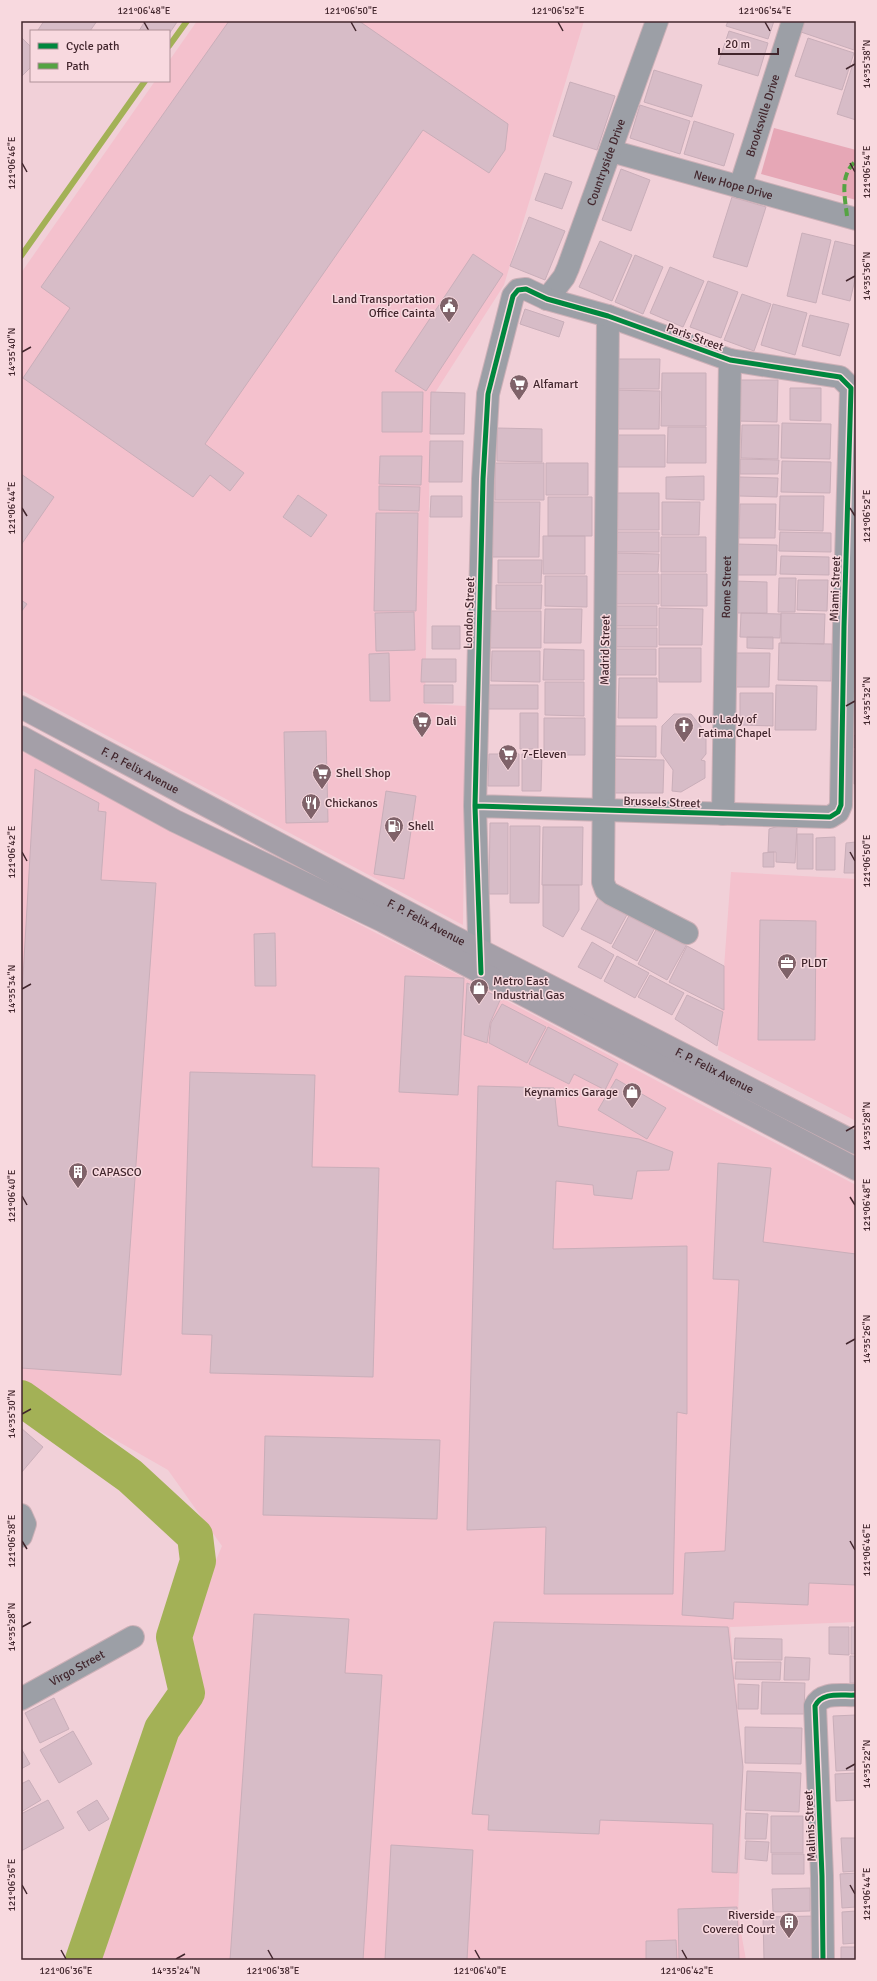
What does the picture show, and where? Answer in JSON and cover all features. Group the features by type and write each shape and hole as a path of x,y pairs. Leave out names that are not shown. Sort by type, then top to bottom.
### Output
{"main road":[{"name":"F. P. Felix Avenue","path":"21,707 480,950 856,1144"},
{"name":"F. P. Felix Avenue","path":"21,736 175,821 383,921 856,1169"},
{"path":"713,1095 722,1075"}],"street":[{"name":"Countryside Drive","path":"547,299 564,277 657,21"},
{"name":"Brooksville Drive","path":"740,187 793,21"},
{"name":"New Hope Drive","path":"611,151 856,219"},
{"name":"London Street","path":"481,973 476,806 478,660 488,394 513,296 518,290 526,289 547,299"},
{"name":"Paris Street","path":"547,299 608,316 730,360 840,378"},
{"name":"Madrid Street","path":"608,316 603,882 606,890 687,933"},
{"name":"Rome Street","path":"723,814 730,360"},
{"name":"Miami Street","path":"840,378 850,388 850,628 841,805"},
{"name":"Brussels Street","path":"476,806 830,817 838,812 841,805"},
{"path":"21,1515 25,1524 21,1536"},
{"name":"Virgo Street","path":"21,1699 133,1637"},
{"name":"Malinis Street","path":"823,1960 822,1876 815,1706 818,1700 824,1696 856,1695"}],"shaded area":[{"path":"197,21 584,21 504,285 431,399 425,704 466,706 463,925 21,690 21,273 154,82 170,82 170,60"},
{"path":"774,128 856,150 856,200 761,174"},
{"path":"21,751 466,979 856,1185 856,1622 730,1627 743,1767 738,1915 746,1960 96,1960 173,1732 199,1703 189,1624 222,1546 168,1470 21,1386"},
{"path":"731,872 856,879 856,1121 718,1050"}],"building":[{"path":"44,21 97,21 91,30 38,30"},
{"path":"145,21 177,22 170,32 170,30 140,30"},
{"path":"229,21 359,21 508,124 505,150 489,173 423,130 205,444 244,473 230,491 210,475 193,497 23,378 70,308 41,287"},
{"path":"728,21 774,21 768,39 726,26"},
{"path":"802,21 856,21 854,50 798,31"},
{"path":"729,31 768,43 758,76 718,64"},
{"path":"21,37 30,46 30,68 21,77"},
{"path":"808,38 854,53 842,90 795,76"},
{"path":"856,54 856,120 837,114"},
{"path":"654,70 702,85 692,117 644,102"},
{"path":"570,82 615,96 597,150 553,136"},
{"path":"640,105 690,121 680,154 630,138"},
{"path":"694,121 734,134 724,166 684,154"},
{"path":"621,169 650,180 631,231 602,220"},
{"path":"545,173 572,182 562,209 535,200"},
{"path":"732,197 766,207 747,267 713,257"},
{"path":"529,217 565,231 545,280 510,266"},
{"path":"802,233 831,240 816,303 787,296"},
{"path":"600,241 632,255 612,301 579,287"},
{"path":"835,241 856,246 856,275 850,301 822,294"},
{"name":"Land Transportation Office Cainta","path":"473,254 503,274 426,391 395,371"},
{"path":"635,255 663,267 643,314 615,302"},
{"path":"670,267 704,281 683,327 650,313"},
{"path":"708,281 738,292 721,338 690,327"},
{"path":"742,294 771,304 754,351 724,340"},
{"path":"773,304 807,313 795,355 761,345"},
{"path":"525,309 564,322 559,337 520,324"},
{"path":"810,315 849,324 840,356 802,346"},
{"path":"612,359 660,359 659,389 611,389"},
{"path":"662,373 706,373 706,426 661,426"},
{"path":"737,380 778,380 777,422 736,421"},
{"path":"790,388 821,388 821,421 790,420"},
{"path":"611,390 660,391 659,429 611,429"},
{"path":"382,392 423,392 422,432 382,432"},
{"path":"431,392 465,393 464,434 430,434"},
{"path":"782,423 831,424 830,459 781,458"},
{"path":"742,425 779,425 778,459 741,458"},
{"path":"668,427 706,427 706,463 667,463"},
{"path":"497,428 542,429 542,462 497,461"},
{"path":"612,435 665,435 665,467 611,467"},
{"path":"430,441 463,441 462,482 429,482"},
{"path":"380,456 422,456 421,485 379,484"},
{"path":"740,459 779,460 778,474 740,474"},
{"path":"782,461 831,462 830,493 781,492"},
{"path":"495,463 544,463 544,500 495,500"},
{"path":"546,463 588,463 588,495 546,495"},
{"path":"21,474 54,497 21,545"},
{"path":"704,476 704,500 666,499 666,477"},
{"path":"739,477 778,478 777,497 739,496"},
{"path":"379,486 420,487 419,511 379,510"},
{"path":"613,493 659,493 659,530 613,530"},
{"path":"298,495 327,515 311,537 283,517"},
{"path":"431,496 462,496 462,517 430,517"},
{"path":"780,496 824,496 823,531 779,530"},
{"path":"548,497 592,497 592,536 548,536"},
{"path":"492,502 540,502 539,557 492,557"},
{"path":"662,502 700,502 699,535 662,535"},
{"path":"740,504 776,504 775,538 739,538"},
{"path":"376,513 418,513 416,611 374,611"},
{"path":"614,532 659,532 659,552 613,552"},
{"path":"780,532 831,533 831,552 779,551"},
{"path":"543,536 585,536 585,574 543,574"},
{"path":"661,537 706,537 706,572 661,572"},
{"path":"735,544 777,545 776,575 734,575"},
{"path":"614,553 659,554 658,572 614,572"},
{"path":"781,556 829,557 829,575 780,574"},
{"path":"498,560 542,560 541,583 498,583"},
{"path":"610,574 659,574 659,604 610,604"},
{"path":"661,574 707,574 707,606 661,606"},
{"path":"545,576 587,576 587,607 545,606"},
{"path":"779,578 796,578 795,612 778,612"},
{"path":"798,580 828,580 827,611 797,610"},
{"path":"733,581 767,582 767,613 732,613"},
{"path":"496,585 542,585 541,609 496,609"},
{"path":"21,600 27,604 21,612"},
{"path":"613,606 657,606 657,626 612,626"},
{"path":"659,608 703,609 702,645 659,645"},
{"path":"545,609 582,609 581,643 544,643"},
{"path":"491,611 541,611 541,648 490,648"},
{"path":"414,612 415,650 376,651 375,613"},
{"path":"741,613 781,614 780,638 740,637"},
{"path":"781,613 825,614 824,644 781,643"},
{"path":"432,626 460,626 460,649 432,649"},
{"path":"610,628 657,628 657,647 610,647"},
{"path":"747,637 773,637 773,649 747,648"},
{"path":"779,643 832,644 831,681 778,680"},
{"path":"659,648 701,648 701,682 659,682"},
{"path":"856,648 856,692 854,692"},
{"path":"544,649 584,650 584,680 543,680"},
{"path":"612,649 656,649 656,675 612,675"},
{"path":"492,651 540,651 540,682 491,681"},
{"path":"389,653 390,701 370,701 369,654"},
{"path":"736,653 770,653 769,687 735,687"},
{"path":"422,659 456,659 456,682 421,682"},
{"path":"619,678 657,678 657,718 618,718"},
{"path":"545,682 584,682 584,716 545,715"},
{"path":"424,685 453,685 453,703 424,703"},
{"path":"485,685 538,685 538,709 485,709"},
{"path":"776,685 817,686 816,730 775,730"},
{"path":"740,693 773,693 773,726 740,725"},
{"path":"520,713 538,713 538,749 520,749"},
{"name":"Our Lady of Fatima Chapel","path":"674,714 691,714 706,733 706,754 701,760 705,761 705,778 681,792 672,791 673,770 661,753 662,726"},
{"path":"544,718 585,718 585,755 544,755"},
{"path":"608,726 656,726 656,757 608,756"},
{"path":"326,731 328,822 286,823 284,732"},
{"path":"852,735 856,736 856,748 851,746"},
{"path":"851,751 856,751 856,784 854,784 854,757"},
{"path":"489,754 519,754 519,786 488,786"},
{"path":"522,754 542,754 541,791 522,791"},
{"path":"613,759 664,760 663,793 613,793"},
{"name":"CAPASCO","path":"35,769 99,803 98,811 106,812 101,880 156,883 121,1375 21,1368 21,1011"},
{"name":"Shell","path":"386,791 416,796 404,879 374,874"},
{"path":"490,823 508,823 508,894 489,894"},
{"path":"785,824 797,828 795,863 776,862 776,852 768,852 769,829"},
{"path":"510,826 540,826 539,903 510,903"},
{"path":"543,827 583,827 582,885 542,885"},
{"path":"797,834 813,834 813,869 797,869"},
{"path":"835,837 835,870 816,870 816,838"},
{"path":"856,842 856,873 844,873 846,843"},
{"path":"774,852 774,867 763,867 763,853"},
{"path":"543,885 579,885 579,910 563,937 543,926"},
{"path":"600,895 629,911 611,944 581,929"},
{"path":"631,912 656,926 637,961 612,947"},
{"name":"PLDT","path":"760,920 816,921 815,1040 758,1040"},
{"path":"657,928 687,944 667,980 638,964"},
{"path":"275,933 276,986 255,986 254,934"},
{"path":"592,942 614,955 601,979 578,967"},
{"path":"687,946 724,966 724,1010 669,982"},
{"path":"617,956 649,973 635,998 604,981"},
{"path":"650,975 684,993 672,1015 638,997"},
{"path":"405,976 464,978 458,1095 399,1092"},
{"path":"467,983 501,998 490,1023 487,1043 464,1035"},
{"path":"687,995 723,1012 717,1046 675,1019"},
{"path":"502,1004 546,1027 527,1063 489,1043 491,1023"},
{"path":"548,1027 618,1064 605,1090 574,1074 569,1084 529,1064"},
{"path":"190,1072 315,1075 312,1167 379,1168 373,1377 210,1373 212,1335 182,1334"},
{"name":"Keynamics Garage","path":"616,1079 666,1108 647,1139 598,1110"},
{"path":"478,1086 554,1088 558,1126 639,1139 673,1152 669,1170 637,1171 632,1199 594,1195 593,1185 556,1181 553,1249 687,1246 687,1414 677,1412 673,1594 544,1594 546,1527 467,1530"},
{"path":"718,1163 771,1168 763,1242 856,1254 856,1585 809,1583 808,1605 734,1602 733,1619 682,1615 685,1553 725,1551 739,1280 713,1279"},
{"path":"21,1428 43,1447 21,1473"},
{"path":"265,1436 440,1440 437,1519 263,1515"},
{"path":"254,1614 349,1619 345,1673 382,1675 363,1960 230,1960"},
{"path":"494,1622 728,1627 743,1767 737,1873 712,1872 713,1824 600,1820 599,1834 488,1830 489,1815 472,1814"},
{"path":"829,1627 849,1627 849,1655 829,1654"},
{"path":"851,1627 856,1627 856,1654 851,1654"},
{"path":"735,1638 782,1639 782,1660 734,1659"},
{"path":"850,1656 856,1656 856,1683 850,1683"},
{"path":"785,1657 810,1658 809,1680 784,1680"},
{"path":"736,1662 781,1662 780,1680 735,1679"},
{"path":"762,1682 805,1683 804,1714 761,1714"},
{"path":"738,1684 759,1685 758,1709 738,1709"},
{"path":"54,1698 69,1729 40,1743 25,1713"},
{"path":"856,1715 856,1770 836,1771 833,1716"},
{"path":"745,1727 802,1728 801,1764 745,1763"},
{"path":"73,1731 92,1764 59,1783 40,1750"},
{"path":"21,1748 30,1764 21,1769"},
{"path":"747,1771 801,1773 799,1812 745,1810"},
{"path":"856,1773 856,1800 836,1801 835,1774"},
{"path":"29,1780 41,1800 21,1812 21,1784"},
{"path":"48,1800 64,1828 21,1851 21,1814"},
{"path":"97,1800 109,1819 89,1831 77,1812"},
{"path":"746,1813 768,1814 766,1839 745,1839"},
{"path":"771,1816 803,1816 803,1853 771,1853"},
{"path":"841,1838 856,1838 856,1871 843,1872"},
{"path":"746,1841 769,1842 767,1861 745,1859"},
{"path":"391,1845 473,1850 467,1960 385,1960"},
{"path":"772,1854 804,1854 804,1874 772,1874"},
{"path":"856,1873 856,1907 842,1908 840,1874"},
{"path":"810,1888 810,1911 773,1912 772,1889"},
{"path":"737,1907 739,1960 679,1960 678,1909"},
{"path":"856,1911 856,1943 843,1944 842,1912"},
{"name":"Riverside Covered Court","path":"815,1916 816,1960 764,1960 763,1917"},
{"path":"676,1940 677,1960 646,1960 646,1941"},
{"path":"841,1947 856,1947 856,1960 841,1960"}],"waterway":[{"path":"170,45 187,21"},
{"path":"21,256 144,82"},
{"path":"21,1398 130,1476 195,1536 198,1561 174,1637 187,1693 162,1729 83,1960"}],"marked path":[{"path":"847,216 844,194 845,180 847,173 856,161"}],"cycle path":[{"path":"475,806 830,817 838,812 841,805 844,627 851,388 840,377 730,360 608,316 547,299 526,289 518,290 513,296 488,394 483,479 475,806 481,973"},
{"path":"823,1960 822,1876 815,1706 818,1701 827,1696 856,1695"}],"place":[{"name":"Land Transportation Office Cainta","path":"449,323"},
{"name":"Alfamart","path":"519,401"},
{"name":"Dali","path":"422,738"},
{"name":"Our Lady of Fatima Chapel","path":"684,743"},
{"name":"7-Eleven","path":"508,771"},
{"name":"Shell Shop","path":"322,790"},
{"name":"Chickanos","path":"311,820"},
{"name":"Shell","path":"394,843"},
{"name":"PLDT","path":"787,980"},
{"name":"Metro East Industrial Gas","path":"479,1005"},
{"name":"Keynamics Garage","path":"632,1109"},
{"name":"CAPASCO","path":"78,1189"},
{"name":"Riverside Covered Court","path":"789,1939"}]}
